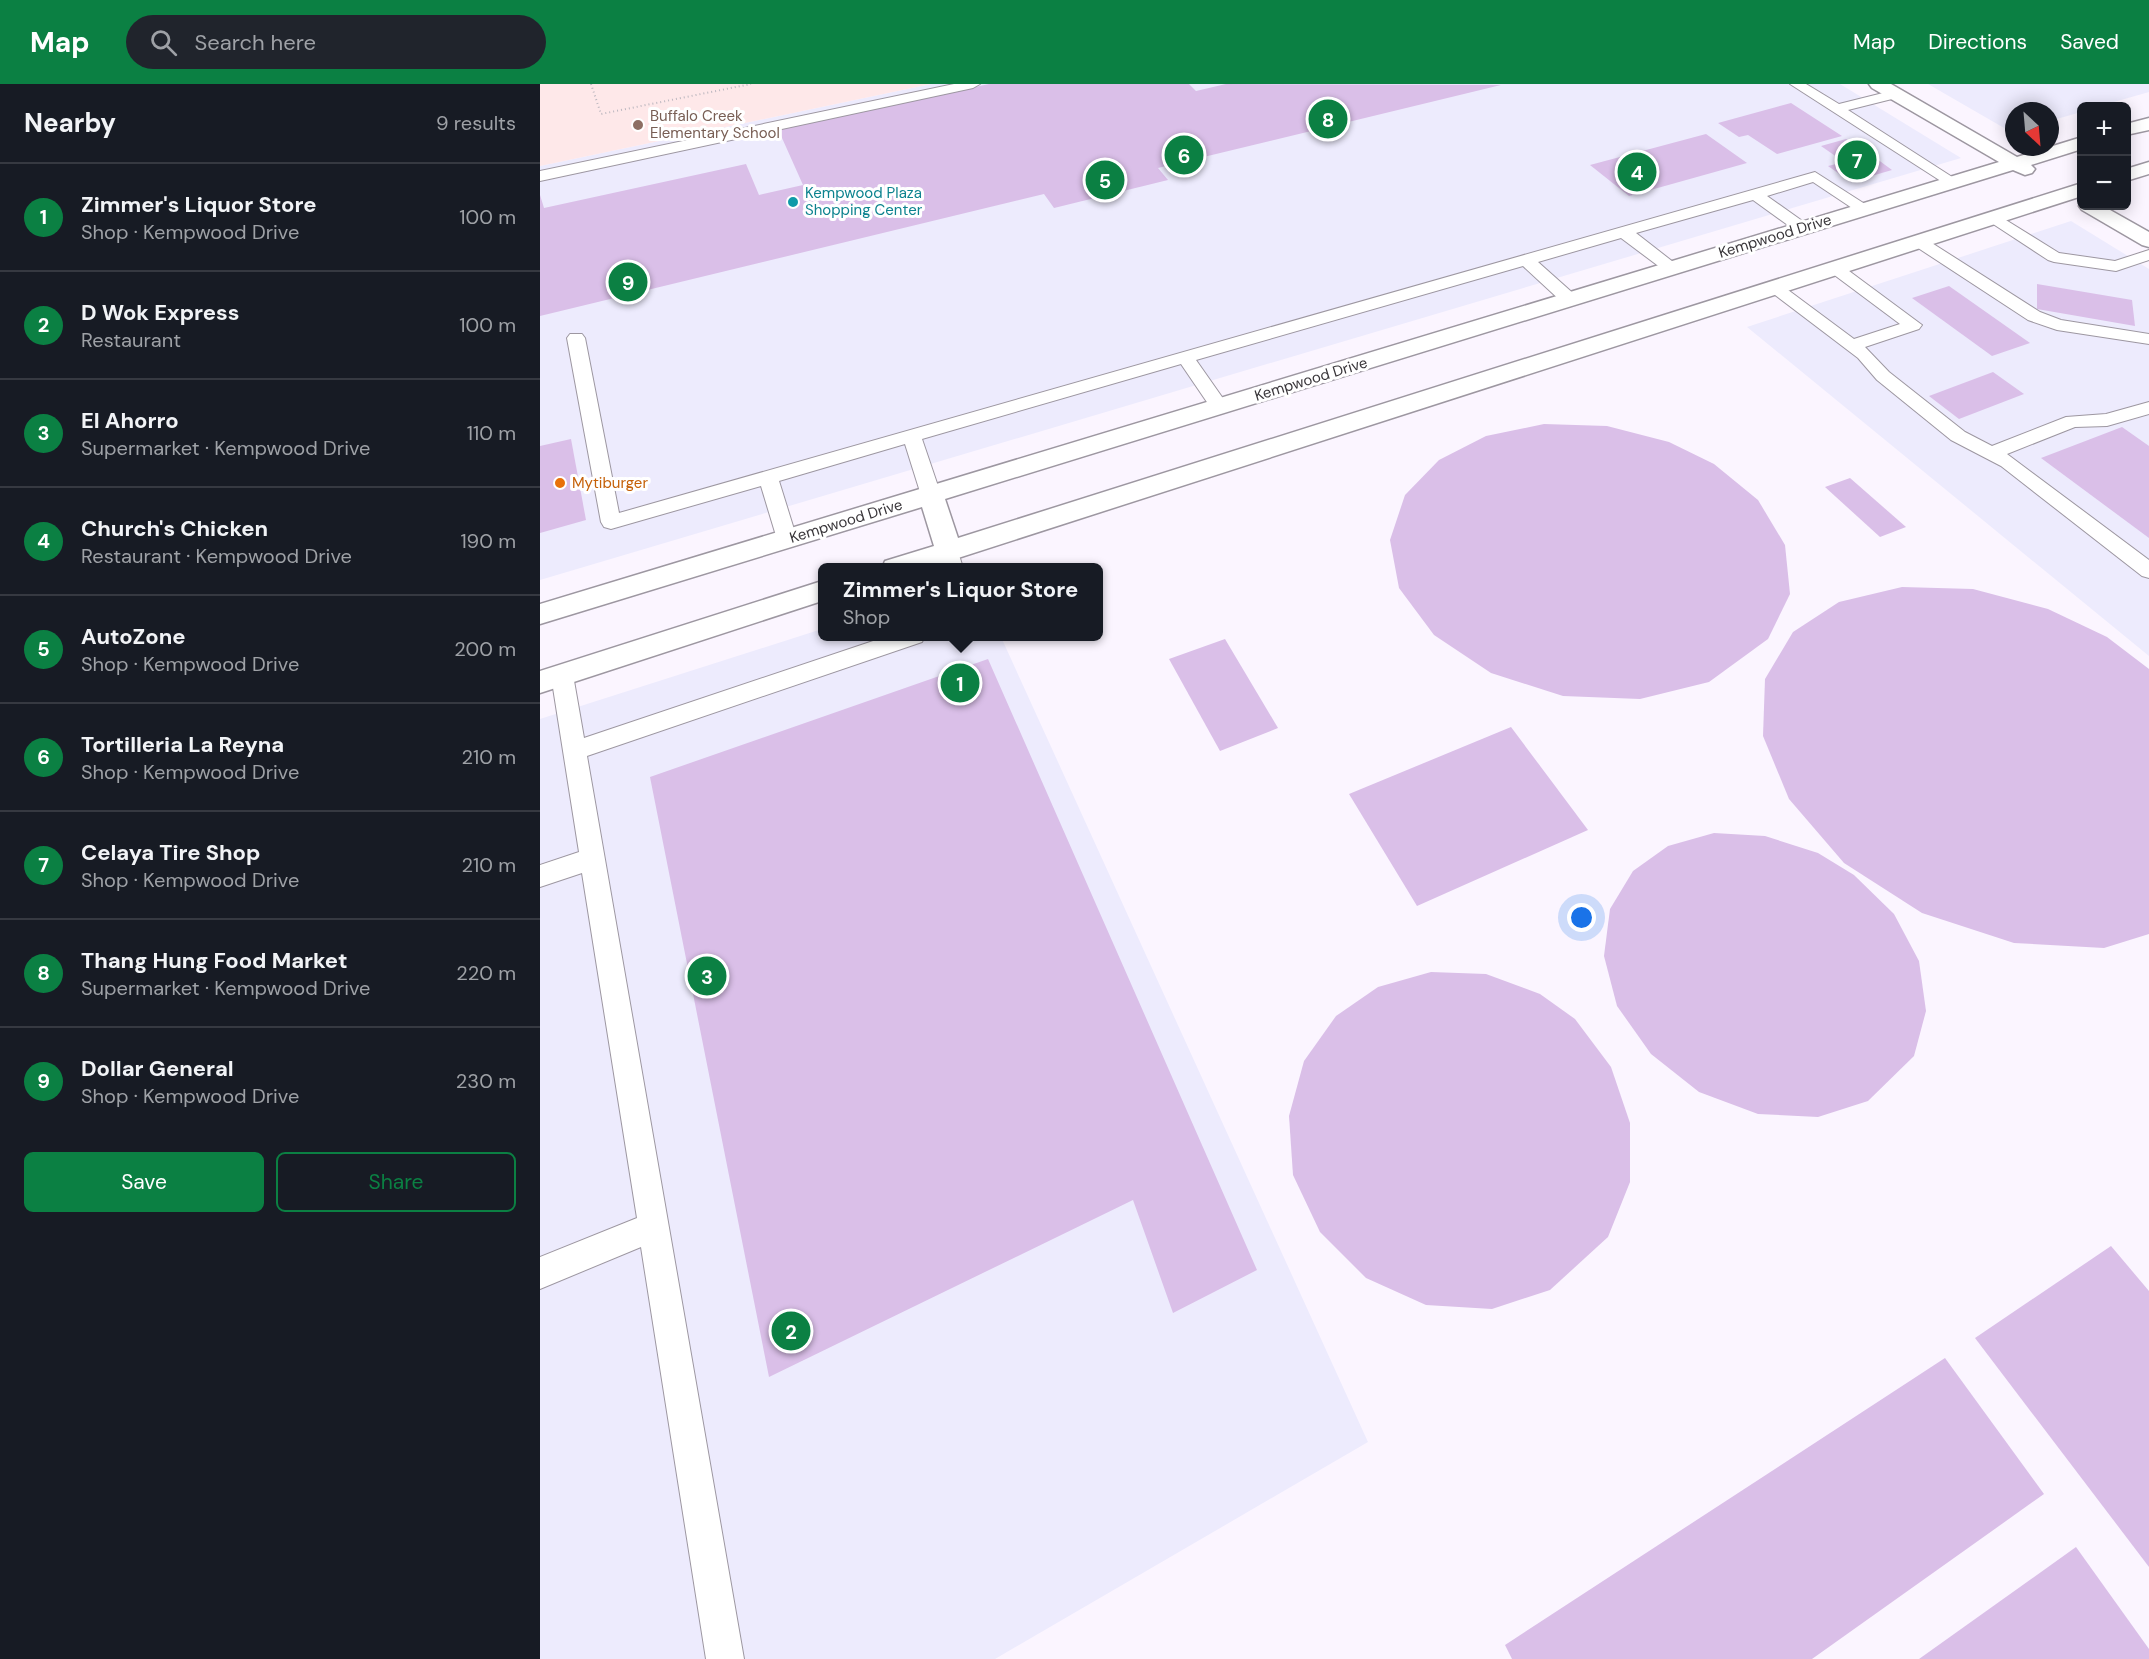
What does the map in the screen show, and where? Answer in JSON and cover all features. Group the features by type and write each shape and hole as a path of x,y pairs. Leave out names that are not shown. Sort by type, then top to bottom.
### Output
{"main road":[{"path":"1878,84 2014,163 2064,189"},
{"path":"2131,129 2149,123"},
{"name":"Kempwood Drive","path":"540,614 2077,144"},
{"path":"2131,174 2149,168"},
{"path":"923,563 951,559 1721,305 1993,218 2064,189"},
{"path":"2096,210 2149,241"},
{"path":"1671,268 1721,305"},
{"path":"931,495 951,559"},
{"path":"551,678 818,592"}],"lane":[{"path":"540,176 973,84"},
{"path":"1797,84 1952,182"},
{"path":"1837,109 1895,94"},
{"path":"576,338 611,522 1815,177 1863,209"},
{"path":"1755,194 1802,228"},
{"path":"1993,218 2054,256 2116,266 2149,255"},
{"path":"1624,232 1671,268"},
{"path":"1918,241 2034,316 2057,325 2149,339"},
{"path":"1526,260 1569,299"},
{"path":"1835,268 1913,325 1853,345"},
{"path":"1774,288 1853,345 1864,354 1882,376 1958,436 2008,462 2149,571"},
{"path":"1185,357 1220,407"},
{"path":"1991,453 2073,421 2107,420 2149,408"},
{"path":"912,436 931,495"},
{"path":"768,477 787,539"},
{"path":"574,751 899,641"},
{"path":"551,678 574,751 725,1659"},
{"path":"540,876 592,859"},
{"path":"540,1273 653,1227"}],"path":[{"path":"591,84 601,114 751,84"}],"shaded area":[{"name":"Buffalo Creek Elementary School","path":"540,84 931,84 540,166"},
{"path":"931,84 1840,84 1961,158 540,580 540,166"},
{"path":"1928,84 2149,84 2149,92 2114,102 2077,102 2077,113 2059,118 2059,102 2005,102 2005,129"},
{"path":"2071,221 2149,269 2149,656 1747,327"},
{"path":"818,630 818,641 1003,641 1368,1442 995,1659 540,1659 540,719"}],"building":[{"name":"Kempwood Plaza Shopping Center","path":"989,84 1189,84 1196,91 1226,84 1501,85 1158,168 1168,180 1054,208 1044,194 540,316 540,195 544,208 746,164 759,195 803,185 778,129"},
{"path":"1791,103 1842,136 1777,154 1748,135 1739,137 1718,123"},
{"path":"1706,134 1747,163 1629,196 1590,165"},
{"path":"1846,139 1892,170 1851,182 1828,166 1844,162 1821,146"},
{"path":"2037,284 2132,300 2135,326 2037,309"},
{"path":"1949,286 2030,343 1992,356 1912,298"},
{"path":"1993,372 2024,394 1959,419 1929,396"},
{"path":"1544,424 1607,426 1669,442 1714,464 1758,500 1785,545 1790,594 1768,639 1709,682 1640,699 1563,696 1491,673 1434,635 1399,588 1390,540 1405,495 1439,460 1486,436"},
{"path":"2122,427 2149,446 2149,538 2041,458"},
{"name":"Mytiburger","path":"571,439 586,520 540,533 540,446"},
{"path":"1850,478 1906,527 1880,537 1825,487"},
{"path":"1902,587 1973,589 2048,609 2107,637 2149,669 2149,934 2104,948 2014,943 1922,913 1844,863 1789,799 1763,736 1765,679 1793,632 1839,602"},
{"path":"1225,639 1278,728 1220,751 1169,659"},
{"path":"988,659 1257,1270 1173,1313 1133,1200 769,1377 650,777"},
{"path":"1511,727 1588,830 1417,906 1349,794"},
{"path":"1714,833 1765,836 1818,853 1854,875 1894,914 1919,961 1926,1011 1914,1056 1868,1101 1818,1117 1758,1114 1699,1092 1651,1054 1617,1006 1604,956 1610,909 1633,871 1668,846"},
{"path":"1431,972 1486,974 1540,994 1575,1019 1611,1067 1630,1123 1630,1182 1608,1237 1550,1290 1492,1309 1426,1305 1366,1278 1320,1232 1293,1175 1289,1116 1304,1061 1336,1016 1378,987"},
{"path":"2111,1246 2149,1291 2149,1567 1975,1338"},
{"path":"1945,1358 2044,1494 1812,1659 1512,1659 1505,1645"},
{"path":"2076,1547 2149,1649 2149,1659 1919,1659"}],"place":[{"name":"Thang Hung Food Market","path":"1328,119"},
{"name":"Buffalo Creek Elementary School","path":"638,125"},
{"name":"Tortilleria La Reyna","path":"1184,155"},
{"name":"Celaya Tire Shop","path":"1857,160"},
{"name":"Church's Chicken","path":"1637,172"},
{"name":"AutoZone","path":"1105,180"},
{"name":"Kempwood Plaza Shopping Center","path":"793,202"},
{"name":"Dollar General","path":"628,282"},
{"name":"Mytiburger","path":"560,483"},
{"name":"Zimmer's Liquor Store","path":"960,683"},
{"name":"El Ahorro","path":"707,976"},
{"name":"D Wok Express","path":"791,1331"}]}
